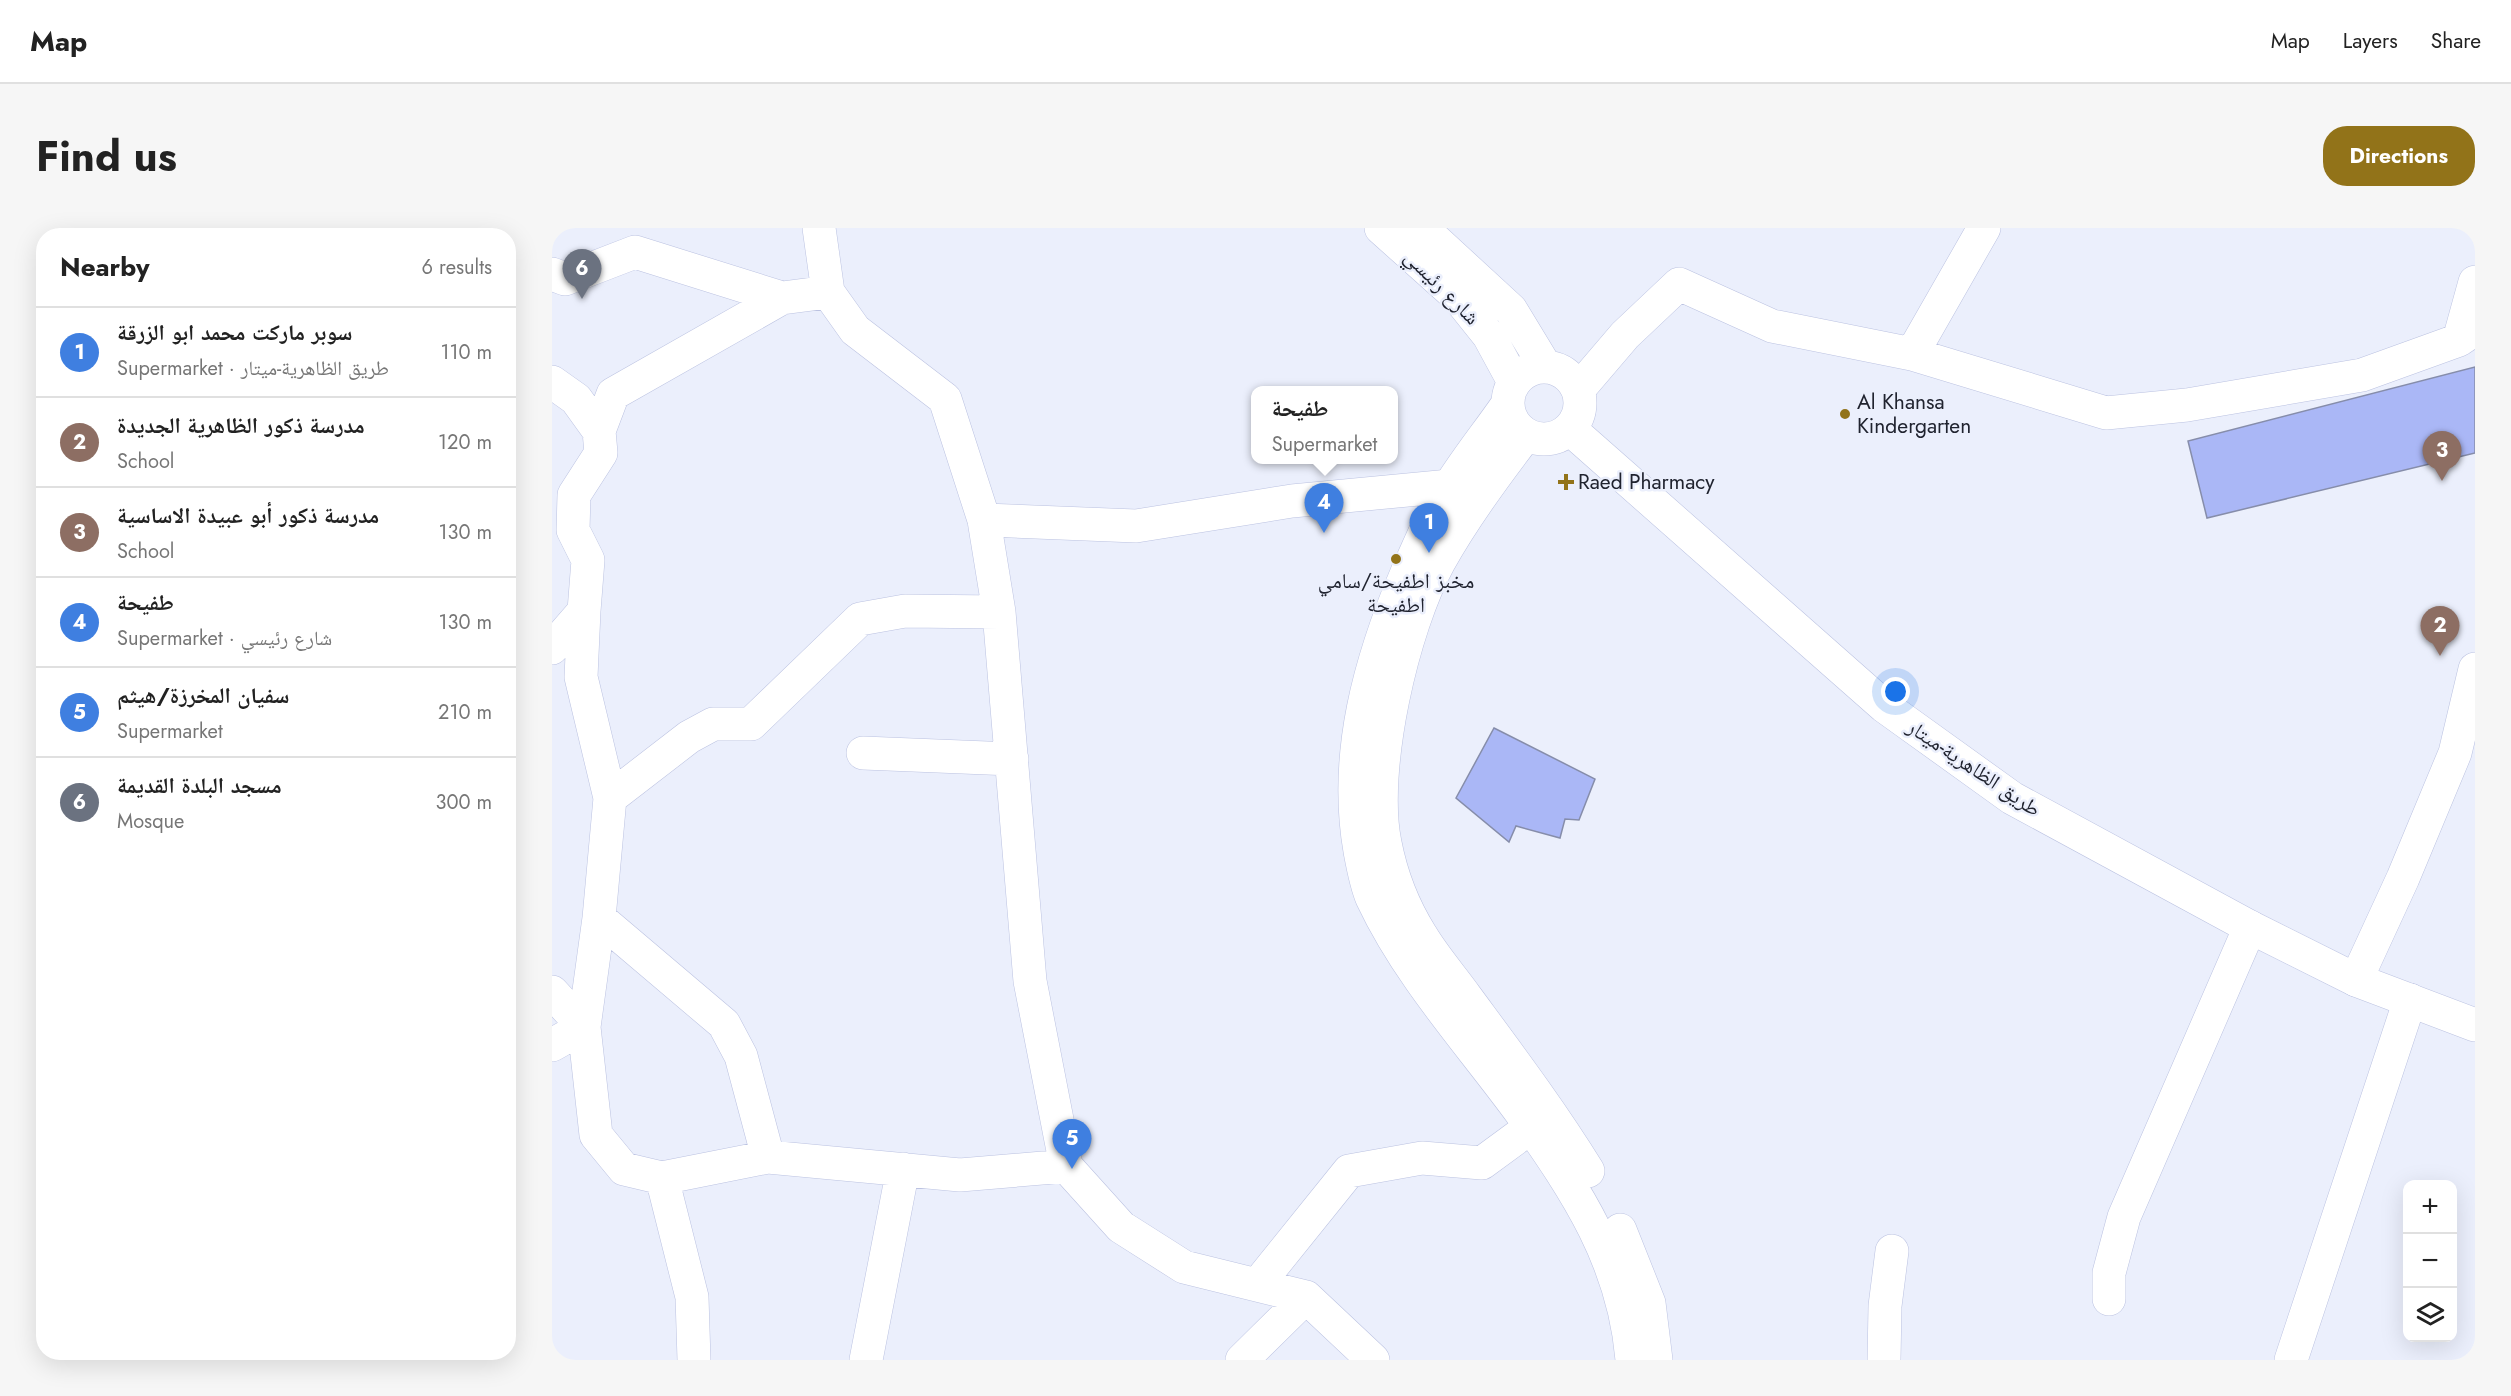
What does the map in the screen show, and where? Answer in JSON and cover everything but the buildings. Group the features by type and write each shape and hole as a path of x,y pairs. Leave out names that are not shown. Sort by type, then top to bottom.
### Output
{"street":[{"path":"819,228 828,292 855,330 945,399 984,520 999,612 1030,981 1066,1166 1122,1227 1184,1267 1306,1297 1374,1360"},
{"name":"شارع رئيسي","path":"1381,228 1457,296 1489,336 1510,393"},
{"name":"شارع رئيسي","path":"1422,228 1511,310 1545,366"},
{"path":"1912,354 1984,228"},
{"path":"552,274 566,279 635,252 782,298"},
{"path":"1578,390 1625,335 1679,284 1772,326 1912,354 2106,413 2187,405 2362,375 2467,334 2475,282"},
{"path":"598,431 613,394 782,298 828,292"},
{"path":"1510,393 1510,417 1526,435 1549,439 1570,429 1580,408 1578,390 1568,375 1545,366 1522,373 1440,502 1415,554 1376,651 1360,716 1355,776 1356,825 1371,896 1393,936 1426,987 1531,1127 1592,1220 1616,1278 1630,1334 1632,1360"},
{"path":"552,382 576,399 598,431 601,453 574,495 573,530 588,560 581,677 610,798 599,918 584,1027 596,1135 624,1169 662,1178 768,1157 960,1175 1066,1166"},
{"name":"طريق الظاهرية-ميتار","path":"1570,429 1884,706 2012,798 2250,927 2356,980 2475,1025"},
{"path":"1526,435 1466,517 1438,563 1412,627 1396,686 1386,740 1381,799 1385,842 1397,886 1420,934 1557,1124 1608,1203 1638,1271 1648,1303 1656,1360"},
{"path":"984,520 1136,526 1292,501 1450,486"},
{"path":"552,648 584,610"},
{"path":"610,798 689,737 713,724 751,724 860,619 905,611 999,612"},
{"path":"2356,980 2403,878 2455,753 2475,669"},
{"path":"863,753 1012,759"},
{"path":"599,918 724,1024 741,1056 768,1157"},
{"path":"2109,1299 2109,1273 2124,1217 2250,927"},
{"path":"552,992 584,1027"},
{"path":"2290,1360 2410,1000"},
{"path":"552,1046 584,1027"},
{"path":"1258,1284 1349,1171 1422,1158 1482,1163 1531,1127"},
{"path":"866,1360 903,1169"},
{"path":"662,1178 692,1297 694,1360"},
{"path":"1884,1360 1885,1306 1892,1251"},
{"path":"1242,1360 1306,1297"}],"place":[{"name":"مسجد البلدة القديمة","path":"582,299"},
{"name":"Al Khansa Kindergarten","path":"1845,414"},
{"name":"مدرسة ذكور أبو عبيدة الاساسية","path":"2442,481"},
{"name":"Raed Pharmacy","path":"1566,482"},
{"name":"طفيحة","path":"1324,533"},
{"name":"سوبر ماركت محمد ابو الزرقة","path":"1429,553"},
{"name":"مخبز اطفيحة/سامي اطفيحة","path":"1396,559"},
{"name":"مدرسة ذكور الظاهرية الجديدة","path":"2440,656"},
{"name":"سفيان المخرزة/هيثم","path":"1072,1169"}]}
